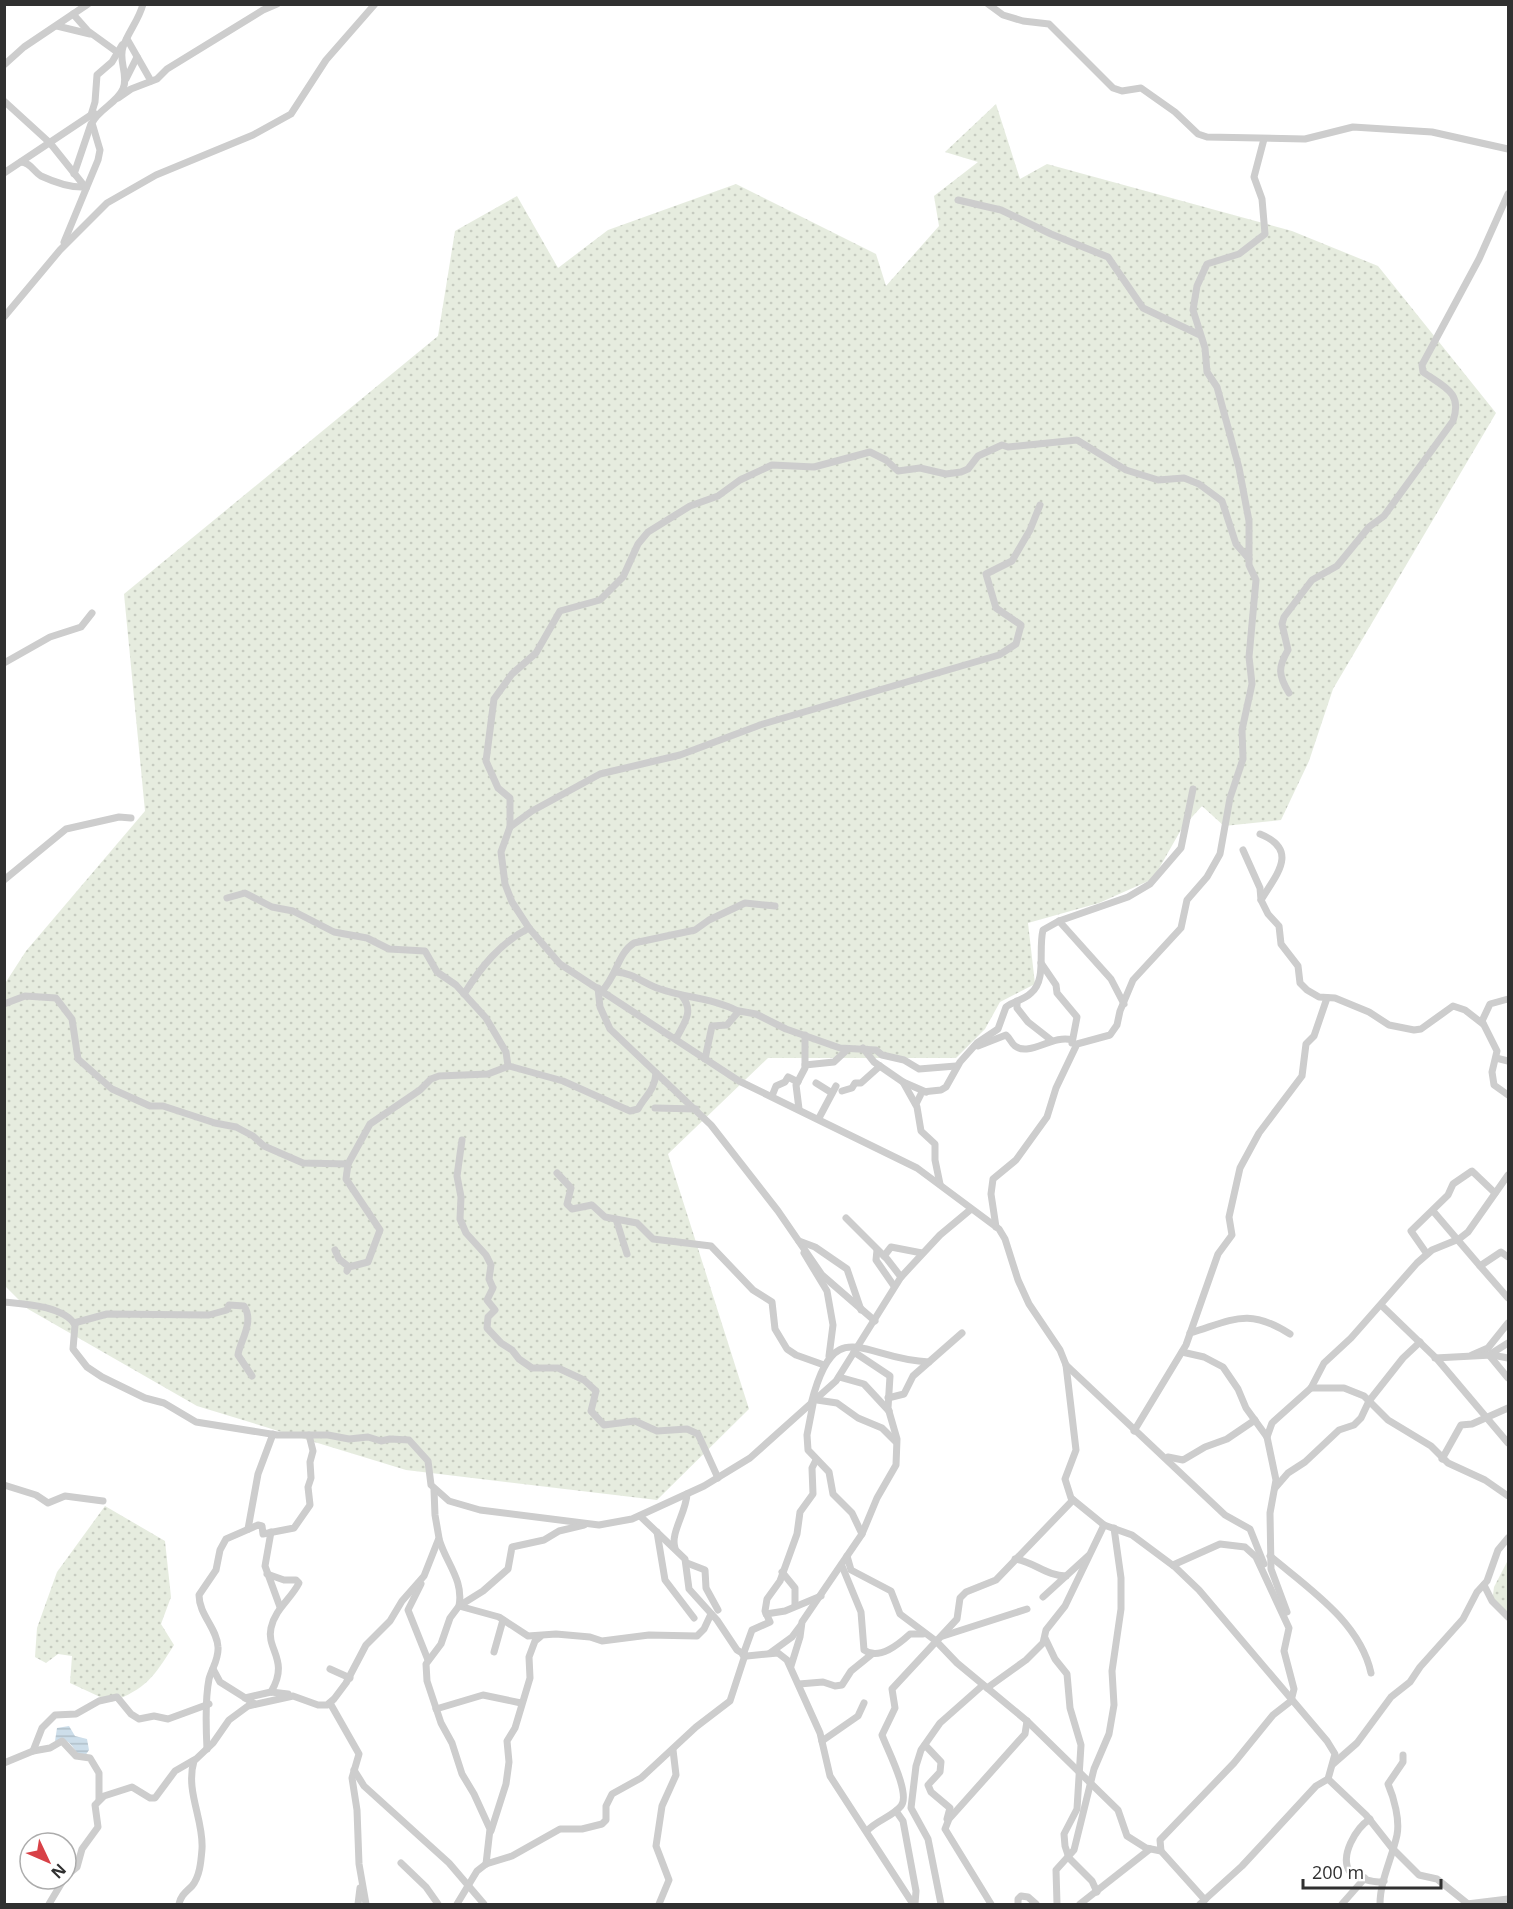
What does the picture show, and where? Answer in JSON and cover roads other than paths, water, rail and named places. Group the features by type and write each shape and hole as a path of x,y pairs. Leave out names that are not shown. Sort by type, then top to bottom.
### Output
{"street":[{"path":"4,64 24,47 88,4"},
{"path":"125,83 121,54 138,22 143,4"},
{"path":"115,99 151,81 238,25 278,4"},
{"path":"4,317 60,250 102,207 176,166 253,135 291,114 320,68 375,4"},
{"path":"988,4 1003,15 1023,21 1049,24 1113,88 1122,91 1141,88 1174,112 1198,134 1207,137 1310,139 1353,127 1432,132 1509,148"},
{"path":"74,14 95,36 117,51"},
{"path":"57,26 95,36"},
{"path":"74,174 95,102 96,75 112,62 117,51 127,40"},
{"path":"127,40 151,81"},
{"path":"4,173 91,119 115,99 122,91 137,57"},
{"path":"4,101 50,143 85,188"},
{"path":"60,250 100,150 91,119"},
{"path":"996,1227 991,1194 993,1179 1016,1160 1047,1117 1056,1088 1067,1070 1077,1044 1110,1035 1117,1025 1120,1011 1135,976 1181,928 1187,900 1207,877 1222,848 1230,798 1243,759 1242,730 1250,701 1249,657 1256,584 1249,560 1249,520 1239,468 1217,387 1207,372 1205,348 1193,302 1206,266 1211,262 1239,254 1265,234 1262,199 1254,177 1264,139"},
{"path":"21,162 28,163 41,176 73,188 85,188"},
{"path":"1289,693 1281,678 1280,660 1288,648 1282,624 1284,617 1312,580 1337,566 1369,527 1384,516 1453,421 1457,404 1454,395 1423,372 1422,365 1479,259 1509,194"},
{"path":"958,200 1008,213 1108,257 1143,308 1200,334"},
{"path":"1173,1566 1214,1545 1245,1547 1256,1557 1289,1628 1284,1651 1294,1689 1291,1701 1278,1710 1234,1762 1176,1822 1160,1842 1161,1851 1203,1902 1242,1866 1316,1786 1328,1779 1335,1754 1327,1741 1291,1701 1231,1625 1173,1566 1132,1535 1104,1525 1073,1500 1065,1484 1076,1450 1066,1365 1060,1350 1025,1296 1005,1239 996,1227 916,1168 739,1081 560,964 512,902 502,869 503,843 510,827 510,798 498,788 486,758 493,703 509,677 536,653 560,611 600,600 620,580 640,541 653,528 690,506 718,496 736,482 769,466 787,464 814,467 870,452 886,460 898,471 920,468 954,474 969,469 978,456 1002,445 1008,447 1077,440 1126,470 1158,480 1184,478 1210,491 1222,501 1236,544 1249,560"},
{"path":"510,827 532,811 613,769 680,755 763,724 959,669 1009,650 1016,644 1021,626 997,608 986,574 1012,561 1030,530 1040,505"},
{"path":"4,663 50,637 81,627 93,613"},
{"path":"915,1104 922,1093 944,1089 956,1066 972,1048 997,1030 1004,1009 1031,994 1040,983 1042,931 1059,921 1128,897 1150,884 1181,848 1193,789"},
{"path":"4,880 66,829 120,817 131,818"},
{"path":"1260,834 1275,842 1283,859 1281,868 1261,900"},
{"path":"1243,850 1260,888 1261,900 1268,914 1279,926 1281,944 1298,966 1300,983 1319,997 1335,998 1400,1028 1420,1030 1453,1006 1465,1010 1483,1024 1496,1046 1496,1058 1492,1072 1494,1084 1509,1095"},
{"path":"227,898 245,893 272,907 293,911 334,932 367,938 389,949 410,952 422,949 428,954 437,972 464,994 486,1018 506,1052 508,1066"},
{"path":"775,906 745,903 709,920 695,930 639,940 627,947 616,972 600,989 600,1007 606,1022 713,1127 778,1211 822,1275 875,1321"},
{"path":"1059,921 1111,979 1124,1004"},
{"path":"464,994 485,964 507,941 530,928"},
{"path":"1040,962 1056,985 1057,993 1077,1017 1072,1040 1073,1052"},
{"path":"616,972 631,974 654,987 682,996 708,999 738,1011 756,1014 786,1029 848,1049 863,1048 904,1060 919,1069 956,1066"},
{"path":"4,1004 25,996 56,998 72,1019 78,1059 112,1089 150,1106 163,1106 236,1127 253,1136 264,1146 303,1163 348,1164"},
{"path":"676,1039 688,1015 686,1002 682,996"},
{"path":"1134,1431 1182,1352 1218,1254 1232,1235 1229,1217 1240,1168 1259,1133 1302,1076 1306,1044 1314,1036 1327,998"},
{"path":"1483,1024 1482,1017 1489,1005 1509,999"},
{"path":"1017,1001 1017,1008 1028,1022 1051,1040"},
{"path":"705,1059 712,1026 719,1023 727,1025 738,1011"},
{"path":"799,1109 798,1082 805,1065 807,1048 805,1035"},
{"path":"972,1048 1006,1035 1014,1046 1024,1050 1051,1040 1062,1038 1072,1040"},
{"path":"863,1048 880,1066 903,1082 926,1092"},
{"path":"805,1065 834,1062 848,1049"},
{"path":"1496,1058 1509,1061"},
{"path":"335,1250 348,1269 368,1262 380,1230 346,1179 348,1164 363,1141 370,1124 420,1090 431,1079 461,1074 488,1074 508,1066 563,1081 630,1111 638,1109 644,1098 652,1092 656,1073"},
{"path":"816,1083 837,1090 852,1089 855,1083 861,1083 880,1066"},
{"path":"772,1096 776,1086 785,1082 788,1077 798,1082"},
{"path":"903,1082 915,1104 921,1131 935,1143 935,1160 940,1184"},
{"path":"819,1119 837,1090"},
{"path":"654,1108 696,1109"},
{"path":"462,1140 457,1176 461,1197 459,1219 466,1233 477,1242 491,1265 489,1280 493,1288 487,1300 495,1308 488,1317 487,1328 519,1359 532,1368 558,1368 588,1382 596,1391 591,1411 604,1425 635,1421 657,1431 687,1430 698,1434 718,1479"},
{"path":"1427,1254 1411,1232 1453,1189 1453,1184 1470,1171 1495,1193"},
{"path":"557,1173 571,1188 567,1204 570,1208 592,1205 605,1217 637,1223 655,1240 684,1241 715,1249 752,1289 772,1302 776,1329 787,1349 796,1355 824,1365"},
{"path":"1267,1437 1272,1422 1311,1388 1324,1363 1347,1342 1427,1254 1456,1240 1476,1222 1509,1174"},
{"path":"428,1660 441,1644 450,1618 459,1606 483,1591 508,1569 509,1552 514,1546 541,1541 559,1531 590,1524 621,1522 640,1516 718,1479 750,1458 839,1377 875,1321 894,1286 922,1253 970,1210"},
{"path":"1433,1211 1509,1298"},
{"path":"846,1218 884,1256 901,1278"},
{"path":"616,1219 627,1254"},
{"path":"796,1238 815,1247 847,1269 861,1310"},
{"path":"796,1238 827,1291 833,1320 829,1356 824,1365 813,1403 807,1445 816,1460 829,1472 833,1494 852,1513 862,1534"},
{"path":"884,1256 891,1247 922,1253"},
{"path":"877,1250 876,1260 894,1286"},
{"path":"1480,1266 1502,1252 1509,1257"},
{"path":"4,1302 50,1310 74,1323 107,1314 209,1315 227,1310 229,1305 244,1306 247,1310 247,1334 238,1356 252,1376"},
{"path":"1381,1305 1435,1358 1509,1443"},
{"path":"1190,1333 1241,1317 1270,1321 1290,1334"},
{"path":"74,1323 75,1352 87,1367 145,1398 164,1403 196,1422 273,1434 346,1439 368,1437 381,1442 390,1439 412,1441 428,1461 429,1482 449,1501 480,1510 590,1524"},
{"path":"1467,1357 1488,1348 1509,1323"},
{"path":"888,1398 904,1394 910,1380 962,1334"},
{"path":"1275,1488 1288,1473 1305,1462 1339,1430 1355,1423 1365,1413 1369,1401 1403,1358 1420,1342"},
{"path":"1489,1355 1509,1343"},
{"path":"829,1356 845,1347 929,1362"},
{"path":"769,1654 792,1637 842,1566 862,1534 877,1498 896,1465 897,1443 888,1398 892,1380 888,1373 856,1349"},
{"path":"1182,1352 1204,1357 1223,1367 1267,1437 1276,1480 1270,1513 1270,1556 1274,1580 1291,1625 1285,1642"},
{"path":"1435,1358 1489,1355 1509,1358"},
{"path":"1489,1355 1509,1378"},
{"path":"1066,1365 1225,1515 1250,1529 1259,1549 1269,1583"},
{"path":"839,1377 868,1387 877,1401 889,1411"},
{"path":"1311,1388 1347,1389 1369,1401 1388,1420 1431,1446 1442,1459 1464,1472 1485,1480 1509,1496"},
{"path":"813,1403 837,1402 858,1418 882,1428 897,1443"},
{"path":"1442,1459 1459,1427 1509,1408"},
{"path":"1162,1455 1175,1460 1184,1460 1206,1447 1227,1439 1255,1420"},
{"path":"248,1529 258,1474 273,1434"},
{"path":"207,1749 205,1719 209,1704 209,1680 218,1653 217,1642 203,1614 199,1595 216,1570 224,1542 231,1535 261,1525 263,1534 294,1528 308,1509 308,1487 312,1476 310,1462 313,1451 309,1435"},
{"path":"457,1905 477,1871 490,1863 512,1856 560,1829 582,1829 602,1824 606,1820 606,1806 612,1794 641,1778 696,1727 730,1701 752,1630 770,1623 766,1614 767,1599 780,1581 802,1509 813,1494 812,1468 816,1460"},
{"path":"4,1485 36,1495 48,1503 65,1496 103,1501"},
{"path":"435,1490 435,1515 439,1539 445,1558 459,1582 459,1606"},
{"path":"676,1549 673,1535 683,1516 687,1494"},
{"path":"867,1832 877,1821 896,1811 904,1801 898,1773 882,1735 895,1706 891,1690 958,1617 960,1598 966,1592 993,1582 1073,1500"},
{"path":"640,1516 676,1549 687,1563 705,1570 706,1588 715,1612 737,1650 744,1655 783,1656 791,1666 822,1741 830,1776 914,1905"},
{"path":"1097,1892 1092,1881 1069,1858 1064,1836 1077,1809 1081,1776 1081,1745 1070,1708 1067,1674 1055,1660 1046,1638 1046,1630 1065,1606 1104,1525"},
{"path":"1057,1905 1056,1870 1069,1858 1076,1846 1089,1785 1106,1745 1114,1705 1112,1671 1120,1609 1121,1578 1114,1528"},
{"path":"271,1532 266,1551 267,1574 274,1584 280,1607"},
{"path":"657,1532 665,1580 694,1618"},
{"path":"1333,1764 1357,1743 1391,1697 1410,1682 1423,1663 1461,1622 1496,1562 1498,1550 1509,1538"},
{"path":"439,1539 408,1610 428,1660 428,1681 436,1708 452,1743 462,1774 491,1831"},
{"path":"1043,1597 1092,1552"},
{"path":"847,1556 851,1570 889,1589 894,1595 897,1611 926,1634 938,1639 985,1687 1027,1721 1089,1785 1118,1810 1127,1836 1150,1849 1161,1851"},
{"path":"1270,1556 1339,1617 1364,1647 1371,1673"},
{"path":"1015,1559 1052,1575 1066,1576"},
{"path":"687,1563 688,1587 715,1612"},
{"path":"842,1566 862,1618 862,1647 872,1654"},
{"path":"782,1572 795,1588 795,1606"},
{"path":"267,1574 284,1580 296,1580 299,1583 280,1607 271,1629 279,1668 278,1678 271,1692"},
{"path":"245,1698 271,1692 293,1695 318,1705 330,1703 350,1678 366,1645 422,1580"},
{"path":"1484,1585 1492,1601 1509,1617"},
{"path":"766,1614 821,1596"},
{"path":"459,1606 503,1620 528,1636 540,1637 556,1634 602,1641 649,1635 693,1636 702,1632 715,1612"},
{"path":"938,1639 1006,1618 1027,1609"},
{"path":"494,1652 503,1620"},
{"path":"791,1666 801,1637 801,1625"},
{"path":"798,1684 823,1682 835,1686 842,1685 851,1671 872,1654 881,1653 899,1644 910,1634 926,1634"},
{"path":"490,1863 491,1831 506,1784 509,1762 507,1741 515,1728 531,1671 530,1657 535,1641 540,1637"},
{"path":"941,1905 928,1839 910,1808 918,1756 940,1723 985,1687 1026,1660 1046,1638"},
{"path":"213,1669 220,1682 255,1704"},
{"path":"330,1669 350,1678"},
{"path":"78,1863 82,1849 98,1827 95,1805 104,1796 132,1787 150,1798 155,1798 176,1771 207,1749 228,1720 255,1704 293,1695"},
{"path":"436,1708 483,1695 521,1703"},
{"path":"33,1750 42,1728 50,1718 55,1715 76,1714 110,1697 117,1697 131,1714 139,1719 154,1716 168,1719 209,1704"},
{"path":"330,1703 359,1754 352,1778 357,1810 361,1877 366,1905"},
{"path":"822,1741 858,1716 864,1703"},
{"path":"947,1836 945,1829 949,1819 1025,1734 1027,1721"},
{"path":"4,1763 33,1750 44,1750 63,1741 76,1756 90,1758 99,1773 99,1800"},
{"path":"925,1745 941,1762 940,1772 928,1785 931,1792 950,1808 950,1813 942,1827 991,1905"},
{"path":"659,1905 669,1880 656,1848 657,1830 663,1803 676,1775 673,1750"},
{"path":"1380,1905 1380,1895 1397,1826 1388,1784 1403,1762 1403,1755"},
{"path":"179,1905 182,1895 196,1880 202,1850 202,1827 193,1803 193,1768 196,1759"},
{"path":"354,1770 364,1786 449,1863 484,1905"},
{"path":"1328,1779 1370,1819 1392,1848 1419,1875 1437,1879 1467,1904 1509,1899"},
{"path":"896,1811 903,1821 916,1891 914,1905"},
{"path":"1370,1819 1359,1828 1348,1851 1350,1872 1378,1884 1384,1881"},
{"path":"1080,1905 1150,1849"},
{"path":"401,1863 426,1887 438,1905"},
{"path":"358,1905 361,1877"},
{"path":"1368,1880 1380,1895"},
{"path":"1342,1905 1368,1880"},
{"path":"49,1905 57,1891"},
{"path":"1018,1905 1018,1899 1026,1896 1036,1905"}],"water":[{"path":"69,1726 75,1736 87,1739 89,1750 85,1756 78,1755 72,1745 66,1741 55,1741 57,1728"}]}
